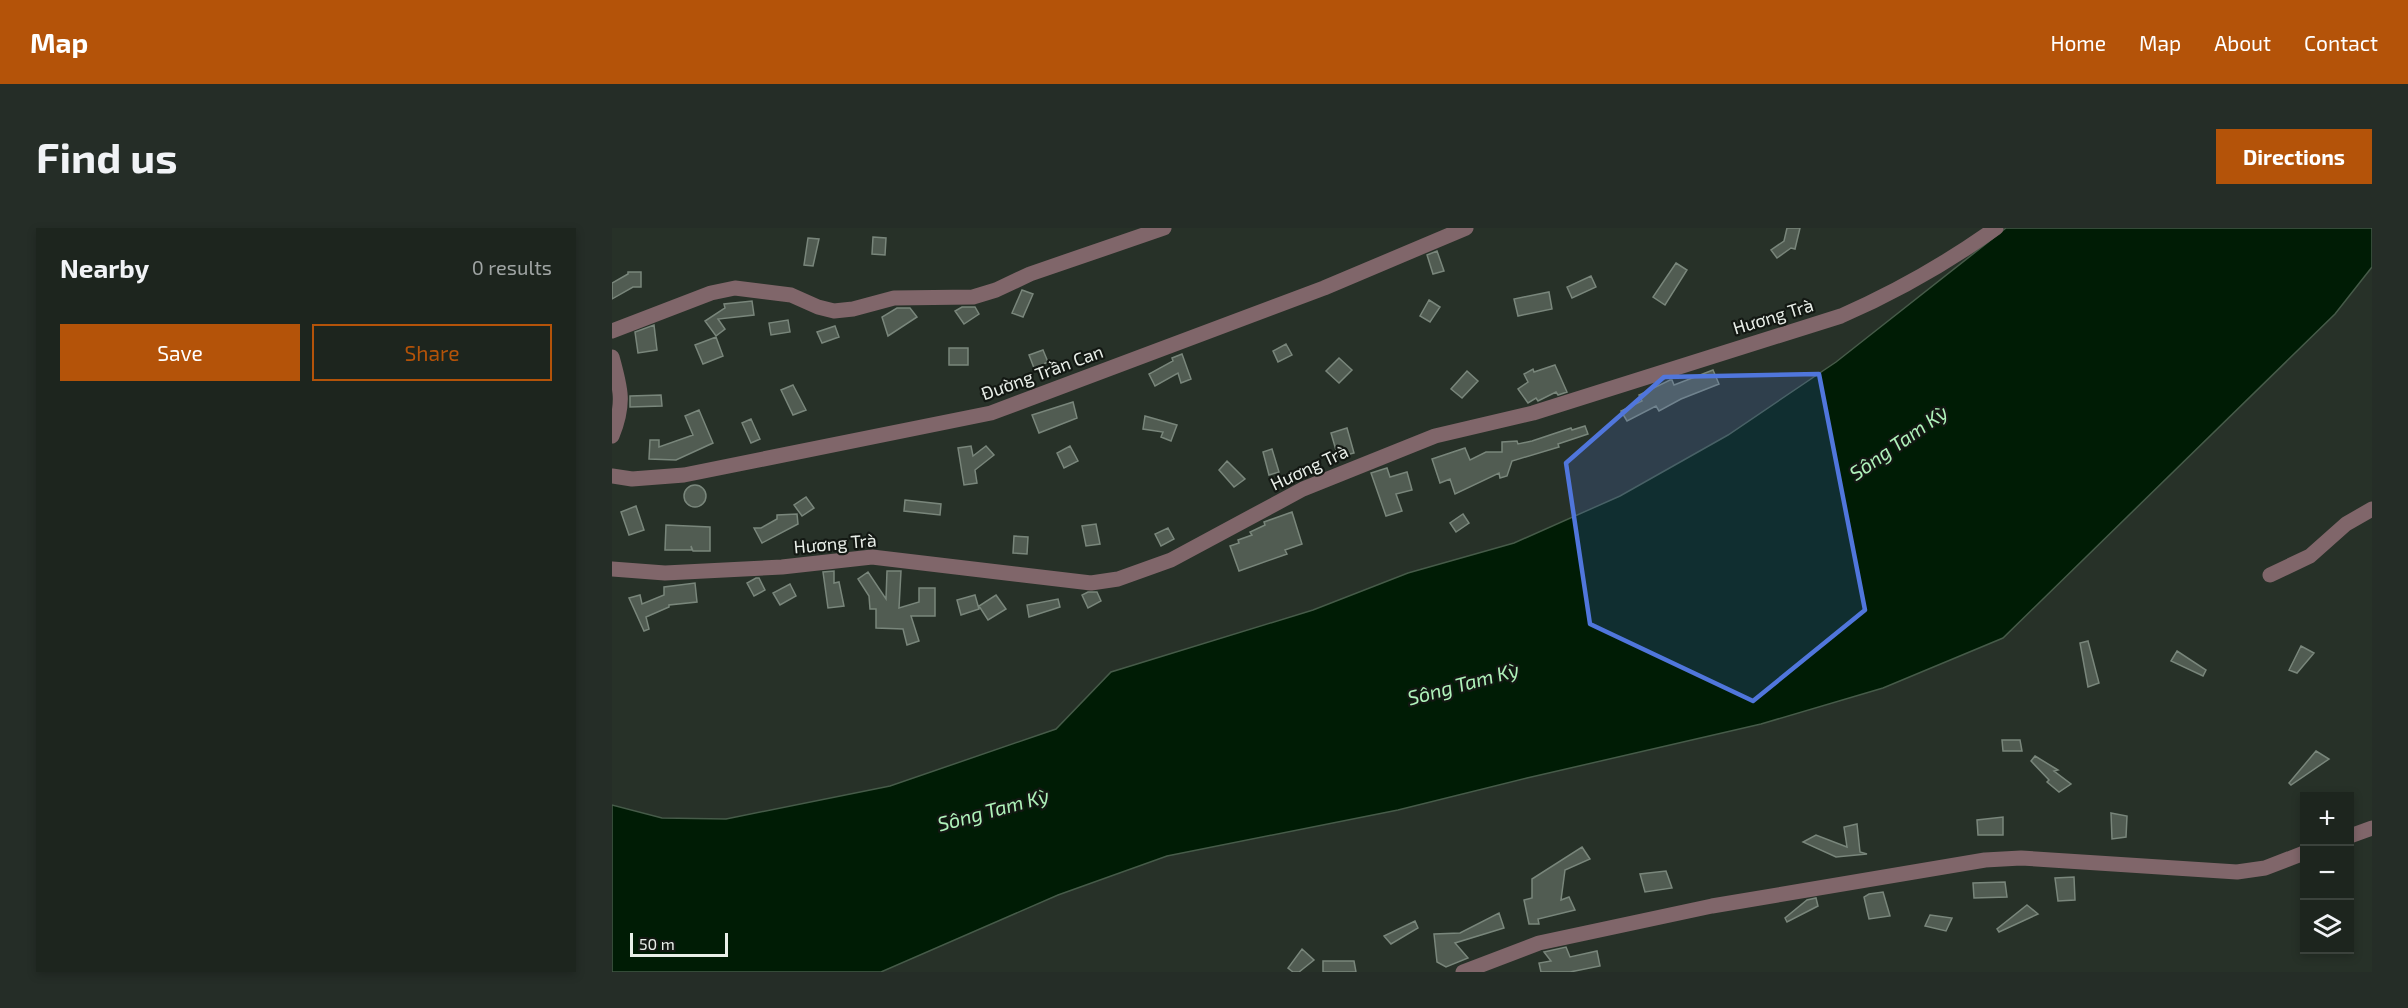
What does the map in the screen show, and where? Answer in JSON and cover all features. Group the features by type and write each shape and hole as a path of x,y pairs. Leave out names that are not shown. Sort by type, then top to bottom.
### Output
{"street":[{"path":"612,331 711,293 735,288 791,295 818,307 834,311 843,311 894,297 973,297 996,290 1030,274 1164,228"},
{"name":"Đường Trần Can","path":"612,476 633,478 684,475 991,413 1324,288 1466,228"},
{"name":"Hương Trà","path":"612,569 665,573 782,567 872,557 1091,582 1118,579 1172,560 1322,480 1435,436 1533,413 1840,316 1873,302 1942,265 1996,228"},
{"path":"612,357 621,399 619,418 612,436"},
{"path":"2270,575 2310,556 2346,524 2372,509"},
{"path":"2354,834 2372,828"},
{"path":"1463,972 1539,943 1562,938 1712,906 1985,860 2021,858 2245,872 2265,868 2300,855"}],"highlighted area":[{"path":"1819,374 1865,610 1753,701 1590,624 1566,463 1664,377"}],"water":[{"name":"Sông Tam Kỳ","path":"2006,228 2372,228 2372,267 2335,314 2003,638 1883,688 1761,724 1398,810 1167,856 1058,895 881,972 612,972 612,805 662,818 726,819 890,786 1056,729 1111,672 1313,610 1408,573 1514,543 1620,496 1728,435 1836,362"}],"building":[{"path":"1787,228 1800,228 1795,249 1791,248 1777,258 1771,250 1784,241"},
{"path":"873,237 886,238 885,255 872,254"},
{"path":"808,238 819,239 813,266 804,265"},
{"path":"1437,251 1444,271 1433,274 1427,255"},
{"path":"1676,263 1687,270 1665,305 1653,297"},
{"path":"628,272 641,272 641,287 633,287 612,299 612,283"},
{"path":"1591,276 1596,287 1572,298 1567,287"},
{"path":"1022,290 1033,294 1023,317 1012,313"},
{"path":"1549,292 1552,309 1518,316 1514,299"},
{"path":"1429,300 1440,307 1430,322 1420,316"},
{"path":"752,301 754,315 718,319 725,329 716,336 705,321 725,308 724,304"},
{"path":"962,307 975,307 979,314 964,324 955,311"},
{"path":"897,308 910,308 917,317 888,336 882,317"},
{"path":"788,320 790,332 771,335 769,323"},
{"path":"654,325 657,350 638,353 635,332"},
{"path":"835,326 839,337 822,343 817,332"},
{"path":"716,337 723,356 703,364 695,345"},
{"path":"1286,344 1292,355 1278,362 1273,351"},
{"path":"949,348 968,348 968,365 949,365"},
{"path":"1043,350 1048,362 1034,368 1029,355"},
{"path":"1182,354 1191,379 1181,383 1178,373 1155,386 1149,374"},
{"path":"1339,358 1352,370 1339,383 1326,371"},
{"path":"1555,365 1567,392 1558,395 1556,392 1528,403 1518,389 1528,382 1524,374 1533,369 1534,372"},
{"path":"1713,370 1719,384 1681,399 1659,411 1656,406 1627,421 1621,411 1642,401 1639,395 1670,380 1674,385"},
{"path":"1467,371 1478,381 1462,398 1451,389"},
{"path":"793,385 806,410 793,415 781,390"},
{"path":"661,395 662,406 630,407 630,396"},
{"path":"1073,402 1077,418 1039,433 1032,415"},
{"path":"699,410 713,443 676,460 649,459 650,440 659,440 659,447 693,435 685,416"},
{"path":"1145,416 1177,425 1171,441 1161,437 1163,432 1143,429"},
{"path":"751,419 760,439 751,443 742,423"},
{"path":"1585,426 1588,434 1558,444 1559,447 1512,461 1507,476 1500,478 1499,473 1455,494 1450,479 1440,483 1432,459 1465,448 1470,460 1486,452 1502,452 1502,442 1517,441 1518,444"},
{"path":"1347,428 1354,453 1338,457 1331,433"},
{"path":"971,446 973,456 986,446 994,455 975,470 977,483 964,485 958,448"},
{"path":"1070,446 1078,461 1064,468 1057,453"},
{"path":"1272,449 1279,472 1269,475 1263,452"},
{"path":"1227,461 1245,479 1234,487 1219,470"},
{"path":"1387,468 1390,477 1407,472 1412,490 1396,494 1402,511 1386,516 1371,473"},
{"path":"695,485 703,488 706,496 703,504 695,507 687,504 684,496 687,488"},
{"path":"806,497 814,508 802,516 794,505"},
{"path":"905,500 941,504 940,515 904,511"},
{"path":"636,506 644,530 629,535 621,512"},
{"path":"1292,512 1302,544 1285,550 1287,554 1239,571 1230,546 1252,535 1250,532 1265,525 1264,522"},
{"path":"797,514 798,524 762,543 754,528 761,528 777,519 777,515"},
{"path":"1463,514 1469,523 1456,532 1450,523"},
{"path":"1096,524 1100,544 1086,546 1082,526"},
{"path":"666,525 710,527 710,551 693,551 691,546 692,550 665,550"},
{"path":"1168,528 1174,539 1161,546 1155,534"},
{"path":"1014,536 1028,537 1027,554 1013,553"},
{"path":"834,571 834,583 839,582 844,606 828,608 823,572"},
{"path":"887,571 901,571 899,608 919,602 919,588 935,588 935,616 911,616 919,641 907,645 903,629 876,628 876,609 870,609 869,596 858,579 868,572 886,599"},
{"path":"759,578 765,590 754,596 747,583"},
{"path":"695,583 697,602 669,605 646,617 649,629 644,631 629,598 640,595 642,604 664,595 664,587"},
{"path":"790,584 796,596 780,605 773,593"},
{"path":"1097,592 1101,601 1088,608 1082,595"},
{"path":"975,595 979,609 961,615 957,600"},
{"path":"996,595 1006,609 988,620 979,606"},
{"path":"1058,599 1060,607 1029,617 1027,605"},
{"path":"2088,641 2099,683 2088,687 2080,643"},
{"path":"2301,646 2314,653 2297,673 2289,670"},
{"path":"2177,651 2206,670 2203,676 2171,661"},
{"path":"2002,740 2020,740 2022,751 2003,751"},
{"path":"2316,751 2329,759 2291,785 2289,783"},
{"path":"2035,756 2058,770 2054,771 2071,784 2059,792 2047,782 2049,780 2031,761"},
{"path":"2111,813 2127,816 2126,837 2112,839"},
{"path":"2003,817 2003,835 1978,835 1977,820"},
{"path":"1857,824 1860,852 1867,854 1836,857 1803,842 1816,835 1847,847 1844,827"},
{"path":"1582,847 1590,859 1565,870 1561,900 1569,897 1575,910 1538,919 1539,924 1529,924 1524,900 1532,898 1532,879"},
{"path":"1666,871 1672,888 1645,892 1640,874"},
{"path":"2074,877 2075,900 2058,901 2055,878"},
{"path":"2005,882 2007,897 1974,898 1973,883"},
{"path":"1883,892 1890,916 1869,919 1864,897"},
{"path":"1816,898 1818,906 1787,922 1785,918 1807,900"},
{"path":"2027,905 2038,914 1999,932 1997,929"},
{"path":"1499,913 1504,928 1455,943 1468,958 1446,967 1437,962 1434,934 1460,933"},
{"path":"1930,915 1952,918 1946,931 1925,926"},
{"path":"1415,921 1418,928 1391,944 1384,936"},
{"path":"1566,947 1570,957 1597,951 1600,966 1570,972 1541,972 1539,963 1551,961 1544,952"},
{"path":"1302,949 1314,960 1299,972 1293,972 1288,968"},
{"path":"1323,961 1354,961 1356,972 1323,972"}]}
